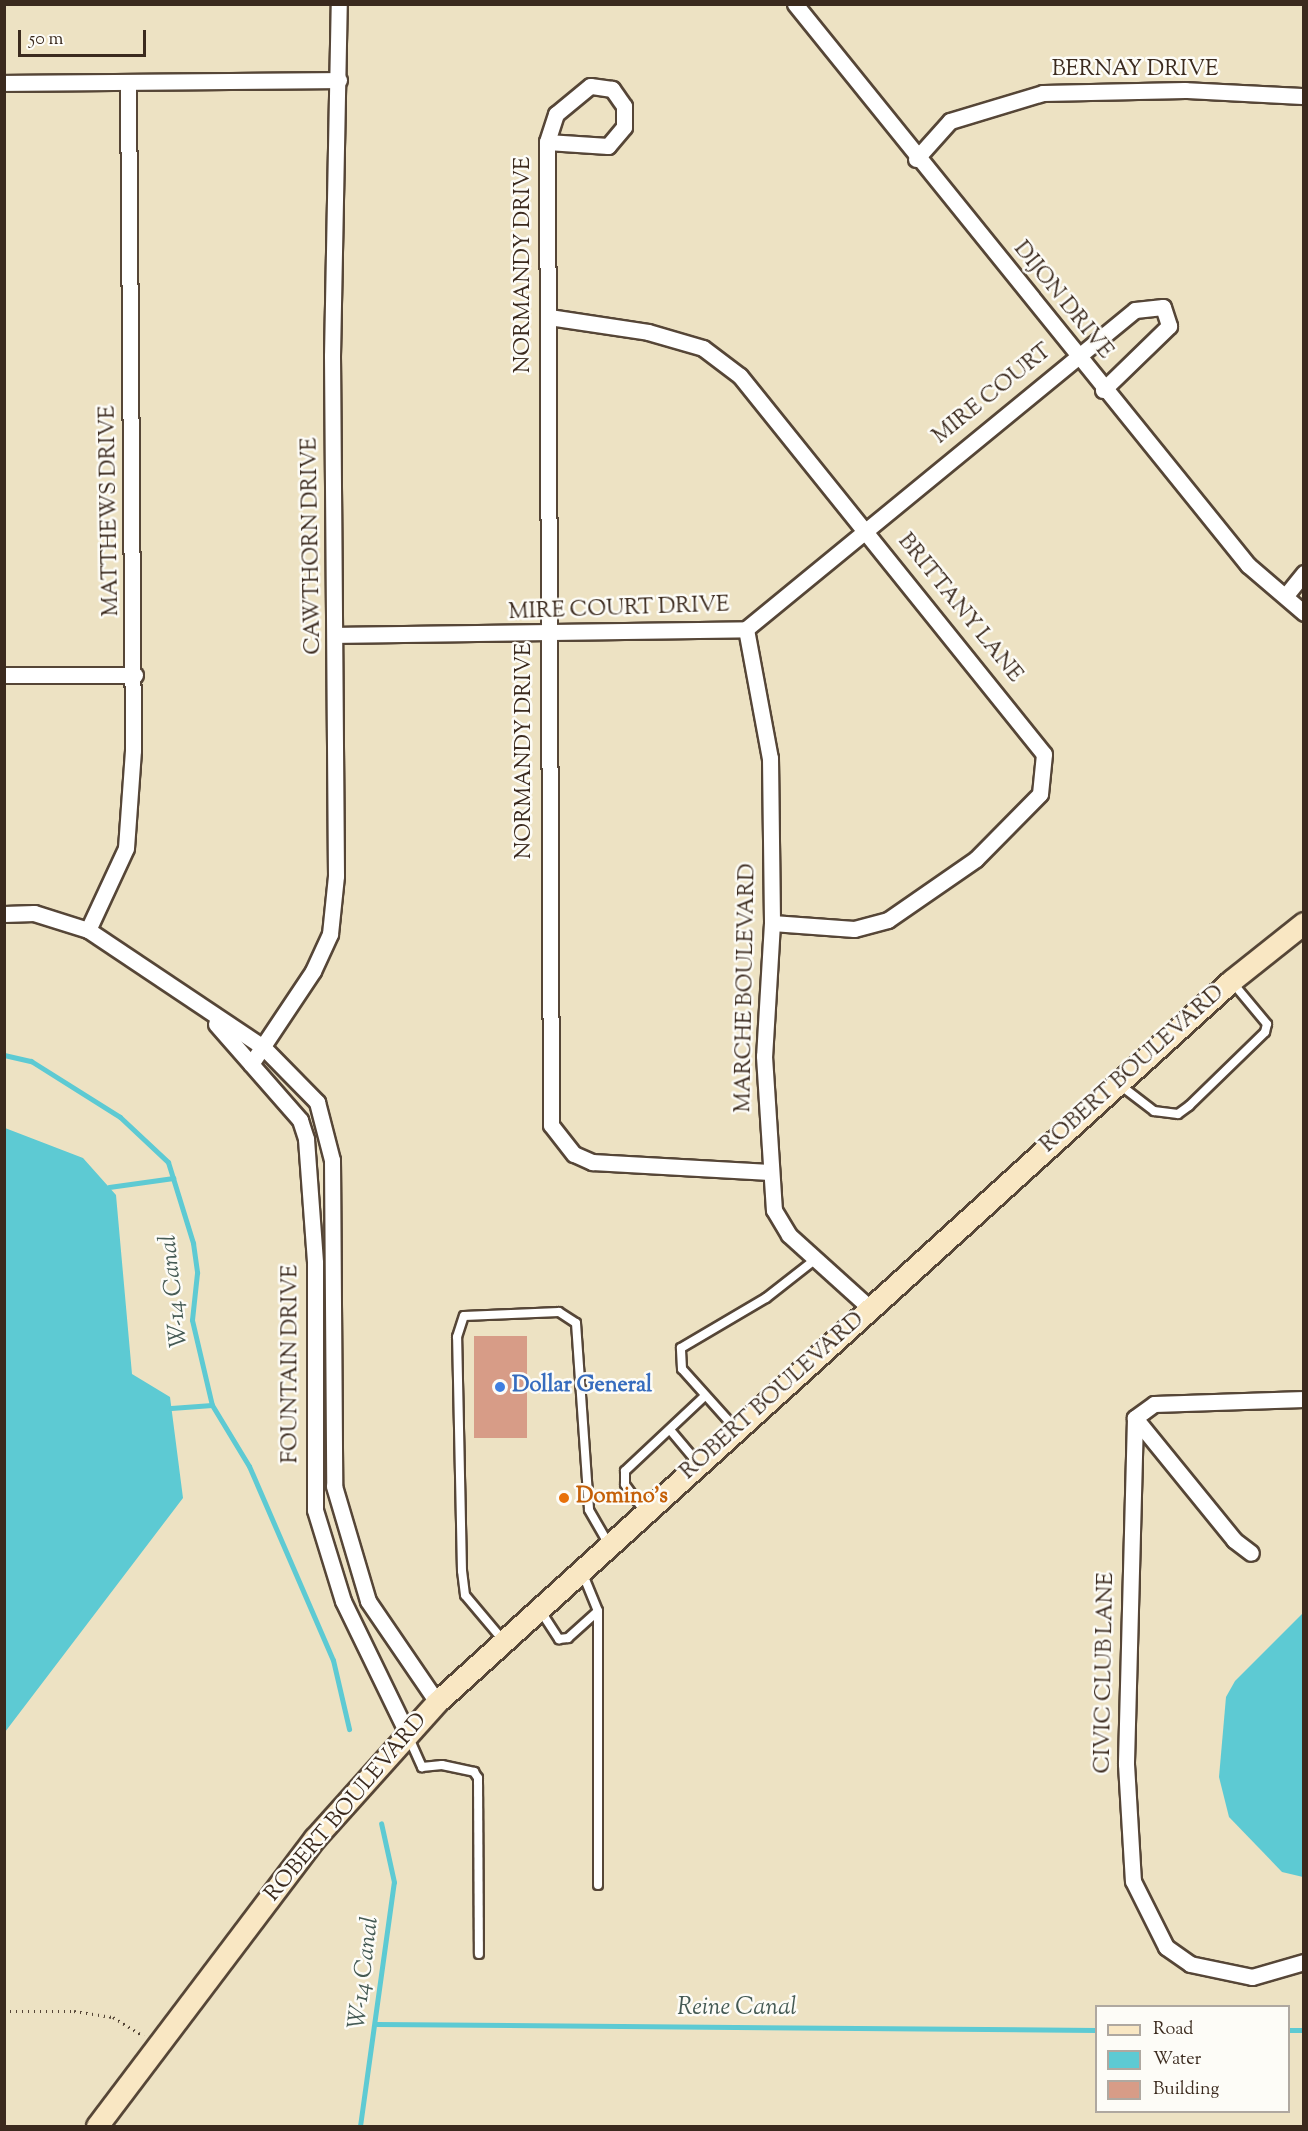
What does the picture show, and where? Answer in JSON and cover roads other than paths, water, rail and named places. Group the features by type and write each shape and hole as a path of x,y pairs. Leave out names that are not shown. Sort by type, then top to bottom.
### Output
{"main road":[{"name":"ROBERT BOULEVARD","path":"97,2127 315,1838 437,1702 1231,981 1304,923"}],"street":[{"name":"CAWTHORN DRIVE","path":"251,1064 264,1047 330,934 336,876 337,635 332,356 339,4"},
{"name":"DIJON DRIVE","path":"795,4 916,159 1079,355 1103,390 1259,578 1287,594 1304,613"},
{"path":"4,83 128,84 339,80"},
{"name":"MATTHEWS DRIVE","path":"88,930 126,848 135,675 128,84"},
{"name":"NORMANDY DRIVE","path":"547,142 608,146 624,127 624,106 612,89 590,86 556,114 547,142 551,1125 573,1154 592,1162 770,1172"},
{"name":"BERNAY DRIVE","path":"916,159 950,122 1043,93 1185,90 1304,96"},
{"name":"MIRE COURT","path":"864,527 1135,310 1154,304 1169,314 1169,326 1103,390"},
{"name":"BRITTANY LANE","path":"549,317 648,332 703,348 740,376 864,527 1044,754 1045,772 1040,794 976,859 888,920 854,929 772,923"},
{"name":"MIRE COURT DRIVE","path":"337,635 549,636 746,629 864,527"},
{"path":"1287,594 1304,573"},
{"name":"MARCHE BOULEVARD","path":"746,629 770,758 772,923 764,1056 774,1210 789,1235 871,1309"},
{"path":"4,675 135,675"},
{"name":"FOUNTAIN DRIVE","path":"4,914 34,913 88,930 206,1012 264,1047 317,1102 326,1124 333,1237 334,1486 365,1594 437,1702"},
{"name":"FOUNTAIN DRIVE","path":"206,1012 300,1120 311,1165 314,1237 315,1510 343,1601 407,1733"},
{"path":"314,1237 333,1237"},
{"path":"1251,1553 1234,1540 1135,1418 1154,1404 1304,1399"},
{"name":"CIVIC CLUB LANE","path":"1135,1418 1126,1764 1133,1881 1166,1947 1190,1964 1252,1977 1304,1962"},
{"path":"343,1601 365,1594"}],"lane":[{"path":"1118,1084 1154,1112 1178,1114 1189,1106 1265,1032 1267,1024 1231,981"},
{"path":"737,1430 682,1369 681,1348 766,1298 816,1259"},
{"path":"504,1641 465,1595 462,1571 457,1336 464,1317 559,1312 576,1323 589,1510 610,1545"},
{"path":"646,1512 625,1484 625,1471 671,1431 705,1396"},
{"path":"671,1431 699,1464"},
{"path":"582,1571 598,1611 598,1885"},
{"path":"539,1609 559,1639 568,1638 598,1611"},
{"path":"407,1733 422,1767 442,1764 474,1772 478,1778 478,1954"}],"water":[{"path":"5,1128 83,1158 116,1195 132,1374 170,1397 183,1498 5,1732"},
{"path":"1303,1613 1303,1877 1282,1872 1229,1817 1219,1777 1226,1697 1235,1681"}],"waterway":[{"name":"W-14 Canal","path":"4,1055 31,1061 120,1117 168,1162 193,1243 197,1273 192,1320 212,1405 249,1466 333,1660 349,1729"},
{"path":"109,1187 173,1178"},
{"path":"171,1408 212,1405"},
{"name":"W-14 Canal","path":"360,2126 394,1882 381,1823"},
{"name":"Reine Canal","path":"377,2024 1095,2030"},
{"name":"Reine Canal","path":"1290,2030 1304,2030"}],"place":[{"name":"Dollar General","path":"500,1387"},
{"name":"Domino's","path":"564,1498"}]}
